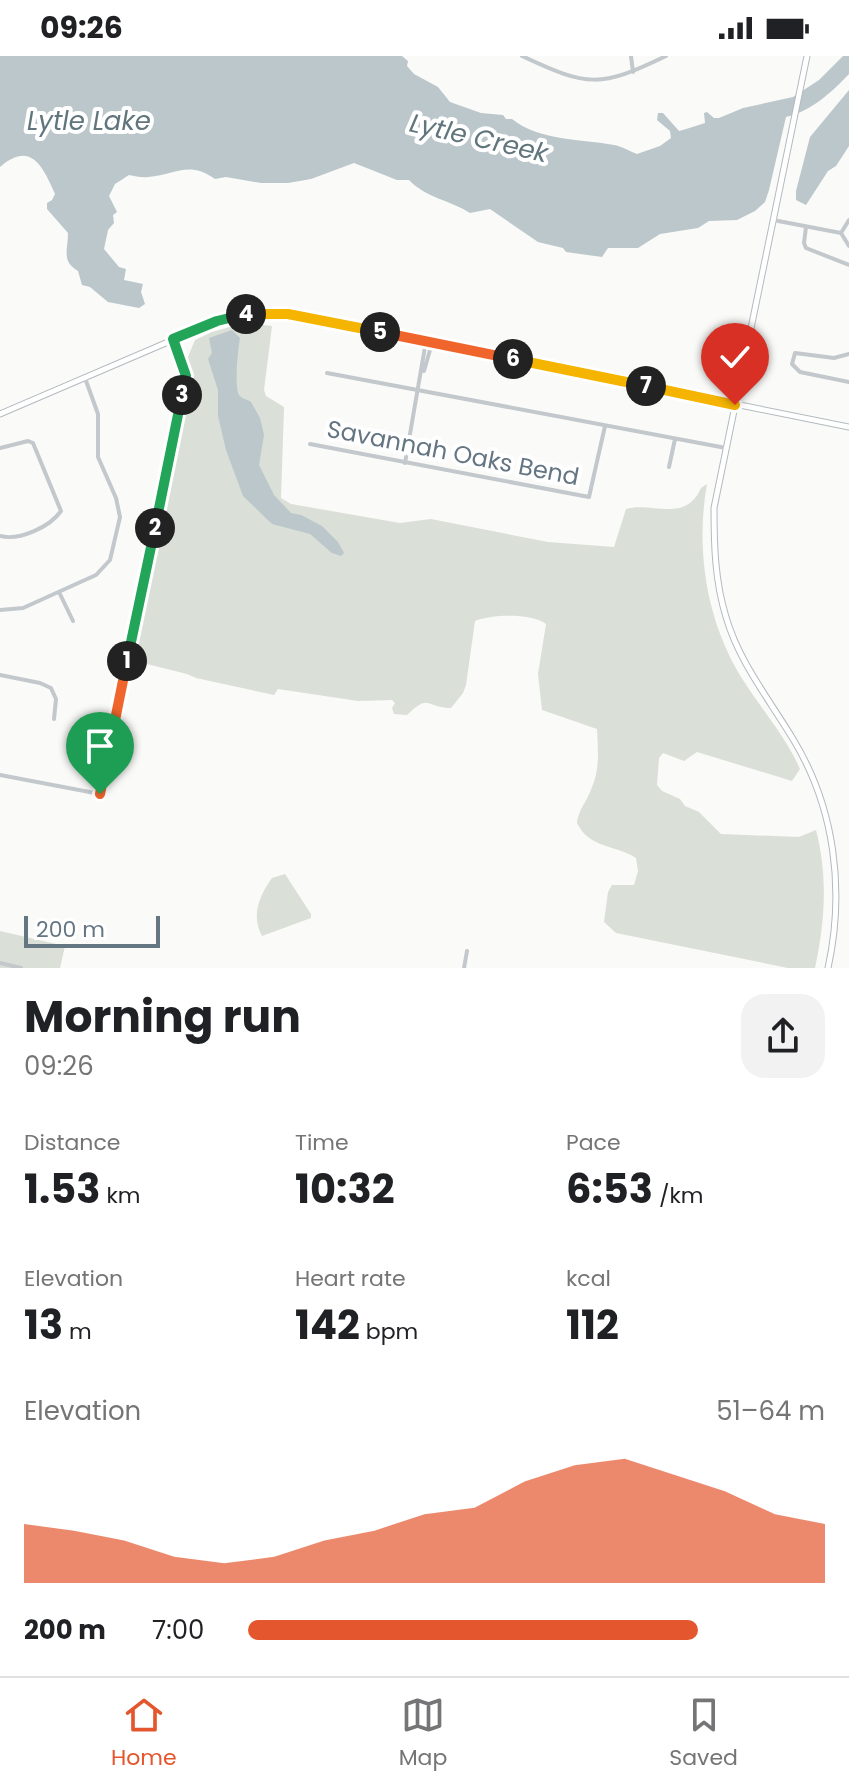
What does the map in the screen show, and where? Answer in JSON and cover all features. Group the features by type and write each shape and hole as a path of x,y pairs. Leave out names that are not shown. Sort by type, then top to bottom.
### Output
{"main road":[{"path":"807,56 714,508 714,562 726,619 750,671 802,756 816,786 828,825 836,892 828,968"},
{"path":"0,414 217,321 267,312 849,427"}],"street":[{"path":"522,56 567,76 584,80 612,79 666,56"},
{"path":"631,56 633,72"},
{"path":"773,220 841,233 849,246"},
{"path":"841,233 849,220"},
{"path":"806,227 806,248 849,265"},
{"path":"0,775 100,794 186,376 173,339"},
{"path":"405,463 422,373 421,363 429,342"},
{"path":"849,354 834,358 801,352 795,353 792,358 794,369 800,372 849,382"},
{"path":"327,373 726,448"},
{"path":"0,610 23,608 96,575 106,567 113,552 119,524 116,498 98,457 98,414 84,376"},
{"name":"Savannah Oaks Bend","path":"310,444 589,497 605,426"},
{"path":"669,467 675,439"},
{"path":"0,448 28,441 33,443 61,511 57,517 30,533 5,538 0,536"},
{"path":"59,592 73,621"},
{"path":"0,675 51,688 57,708 54,719"},
{"path":"464,968 467,951"},
{"path":"0,963 21,968"}],"shaded area":[{"path":"245,323 272,326 264,390 266,396 284,407 281,498 291,504 400,523 431,519 548,542 614,547 626,509 677,508 694,499 707,484 702,535 704,560 707,586 720,635 743,680 800,769 792,781 697,752 684,761 663,753 659,758 657,785 662,791 680,799 685,806 699,812 721,834 799,837 816,830 824,899 815,968 788,968 616,933 604,922 608,892 612,885 634,885 638,871 636,858 596,842 577,823 596,773 597,729 542,710 538,674 546,624 540,620 511,616 475,621 463,693 451,708 424,703 407,715 394,714 392,708 395,703 392,700 358,701 278,689 274,695 131,660 188,377 185,364 195,340"},
{"path":"285,874 311,918 262,936 257,921 260,899 272,878"},
{"path":"0,931 65,946 60,968 0,968"}],"water":[{"name":"Lytle Lake","path":"0,56 402,56 414,74 438,87 450,102 481,113 503,115 535,132 617,146 637,154 660,146 671,138 670,131 657,120 658,113 663,113 679,131 705,123 704,113 707,112 719,118 743,108 793,97 819,80 843,56 849,56 849,74 820,100 786,117 769,190 765,202 755,211 737,220 709,221 698,228 660,234 638,248 608,248 602,257 566,252 563,248 538,242 490,209 470,213 423,191 409,180 397,180 354,163 311,179 288,183 261,183 226,177 215,179 189,169 158,176 129,175 115,184 109,196 117,212 113,215 114,223 108,230 104,249 119,267 126,269 124,280 143,284 141,292 145,304 139,308 108,302 90,287 82,285 78,271 67,259 68,233 47,209 47,203 55,194 35,160 20,156 0,167"},
{"path":"849,90 849,146 806,205 796,200 796,191 810,137"},
{"path":"232,330 240,338 238,390 240,396 251,402 260,418 264,435 259,465 274,495 291,513 322,526 338,542 344,553 341,556 332,553 310,534 272,524 243,496 226,450 218,416 218,390 208,359 212,353 209,338"}],"route":[{"path":"100,794 186,376 173,339 217,321 249,314 288,314 735,405"}],"water label":[{"name":"Lytle Creek","path":"479,138"}]}
